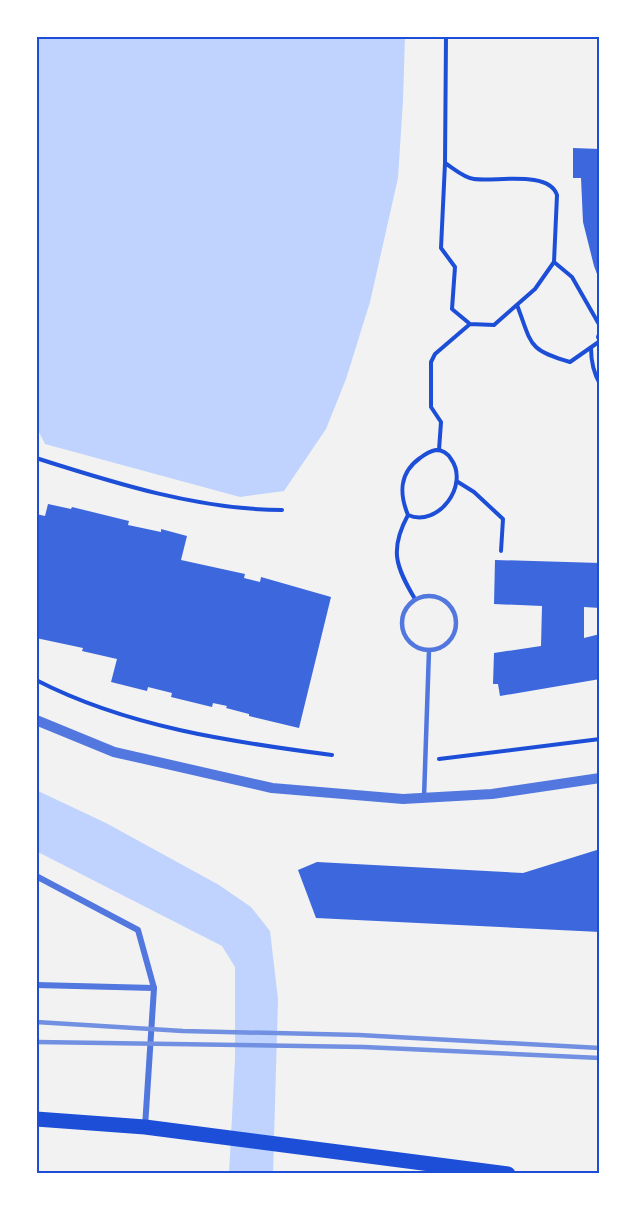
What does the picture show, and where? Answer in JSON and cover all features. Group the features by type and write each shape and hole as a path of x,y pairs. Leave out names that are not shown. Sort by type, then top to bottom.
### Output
{"main road":[{"path":"36,1119 145,1127 508,1174"}],"street":[{"path":"36,720 114,752 272,788 403,799 492,794 600,778"},
{"path":"36,876 138,930 154,988 145,1127"},
{"path":"36,985 154,988"}],"lane":[{"path":"433,596 442,599 455,613 455,632 443,646 429,650 416,646 403,632 403,614 415,599 433,596"},
{"path":"424,798 429,650"}],"path":[{"path":"445,163 471,179 540,180 552,186 557,195 554,262 535,289 494,325 470,324 452,309 455,267 441,248 445,163 446,36"},
{"path":"554,262 572,277 600,326"},
{"path":"517,305 533,346 544,354 570,362 600,341 598,337 600,332"},
{"path":"439,450 441,422 431,408 431,362 435,354 470,324"},
{"path":"591,348 591,363 600,384"},
{"path":"408,515 420,518 433,515 446,503 458,483 457,470 448,455 439,450 423,456 406,472 401,490 408,515 398,534 396,555 403,579 415,599"},
{"path":"36,458 95,477 203,503 251,510 282,510"},
{"path":"458,483 474,492 503,519 501,551"},
{"path":"36,680 112,711 156,723 235,742 332,755"},
{"path":"439,759 600,739"}],"water":[{"path":"36,36 405,36 398,178 370,302 346,379 326,429 284,491 240,497 45,444 36,426"},
{"path":"36,790 106,823 219,885 251,907 270,931 278,999 273,1174 229,1174 235,1059 235,967 222,946 36,851"}],"building":[{"path":"573,148 600,149 600,282 583,222 581,178 573,178"},
{"path":"48,504 71,509 72,507 129,521 128,525 161,532 161,529 187,536 181,560 245,574 244,578 260,582 261,577 331,597 299,728 249,716 249,714 226,708 227,706 213,703 212,707 171,697 172,693 148,687 147,691 111,682 117,659 82,651 83,648 36,638 36,514 45,516"},
{"path":"495,560 600,563 600,608 584,607 584,638 600,634 600,679 500,696 498,684 493,684 494,653 541,646 542,606 494,604"},
{"path":"600,849 600,932 316,918 298,870 317,862 523,873"}],"railway":[{"path":"36,1022 183,1031 359,1035 600,1048"},
{"path":"36,1042 364,1047 600,1058"}]}
